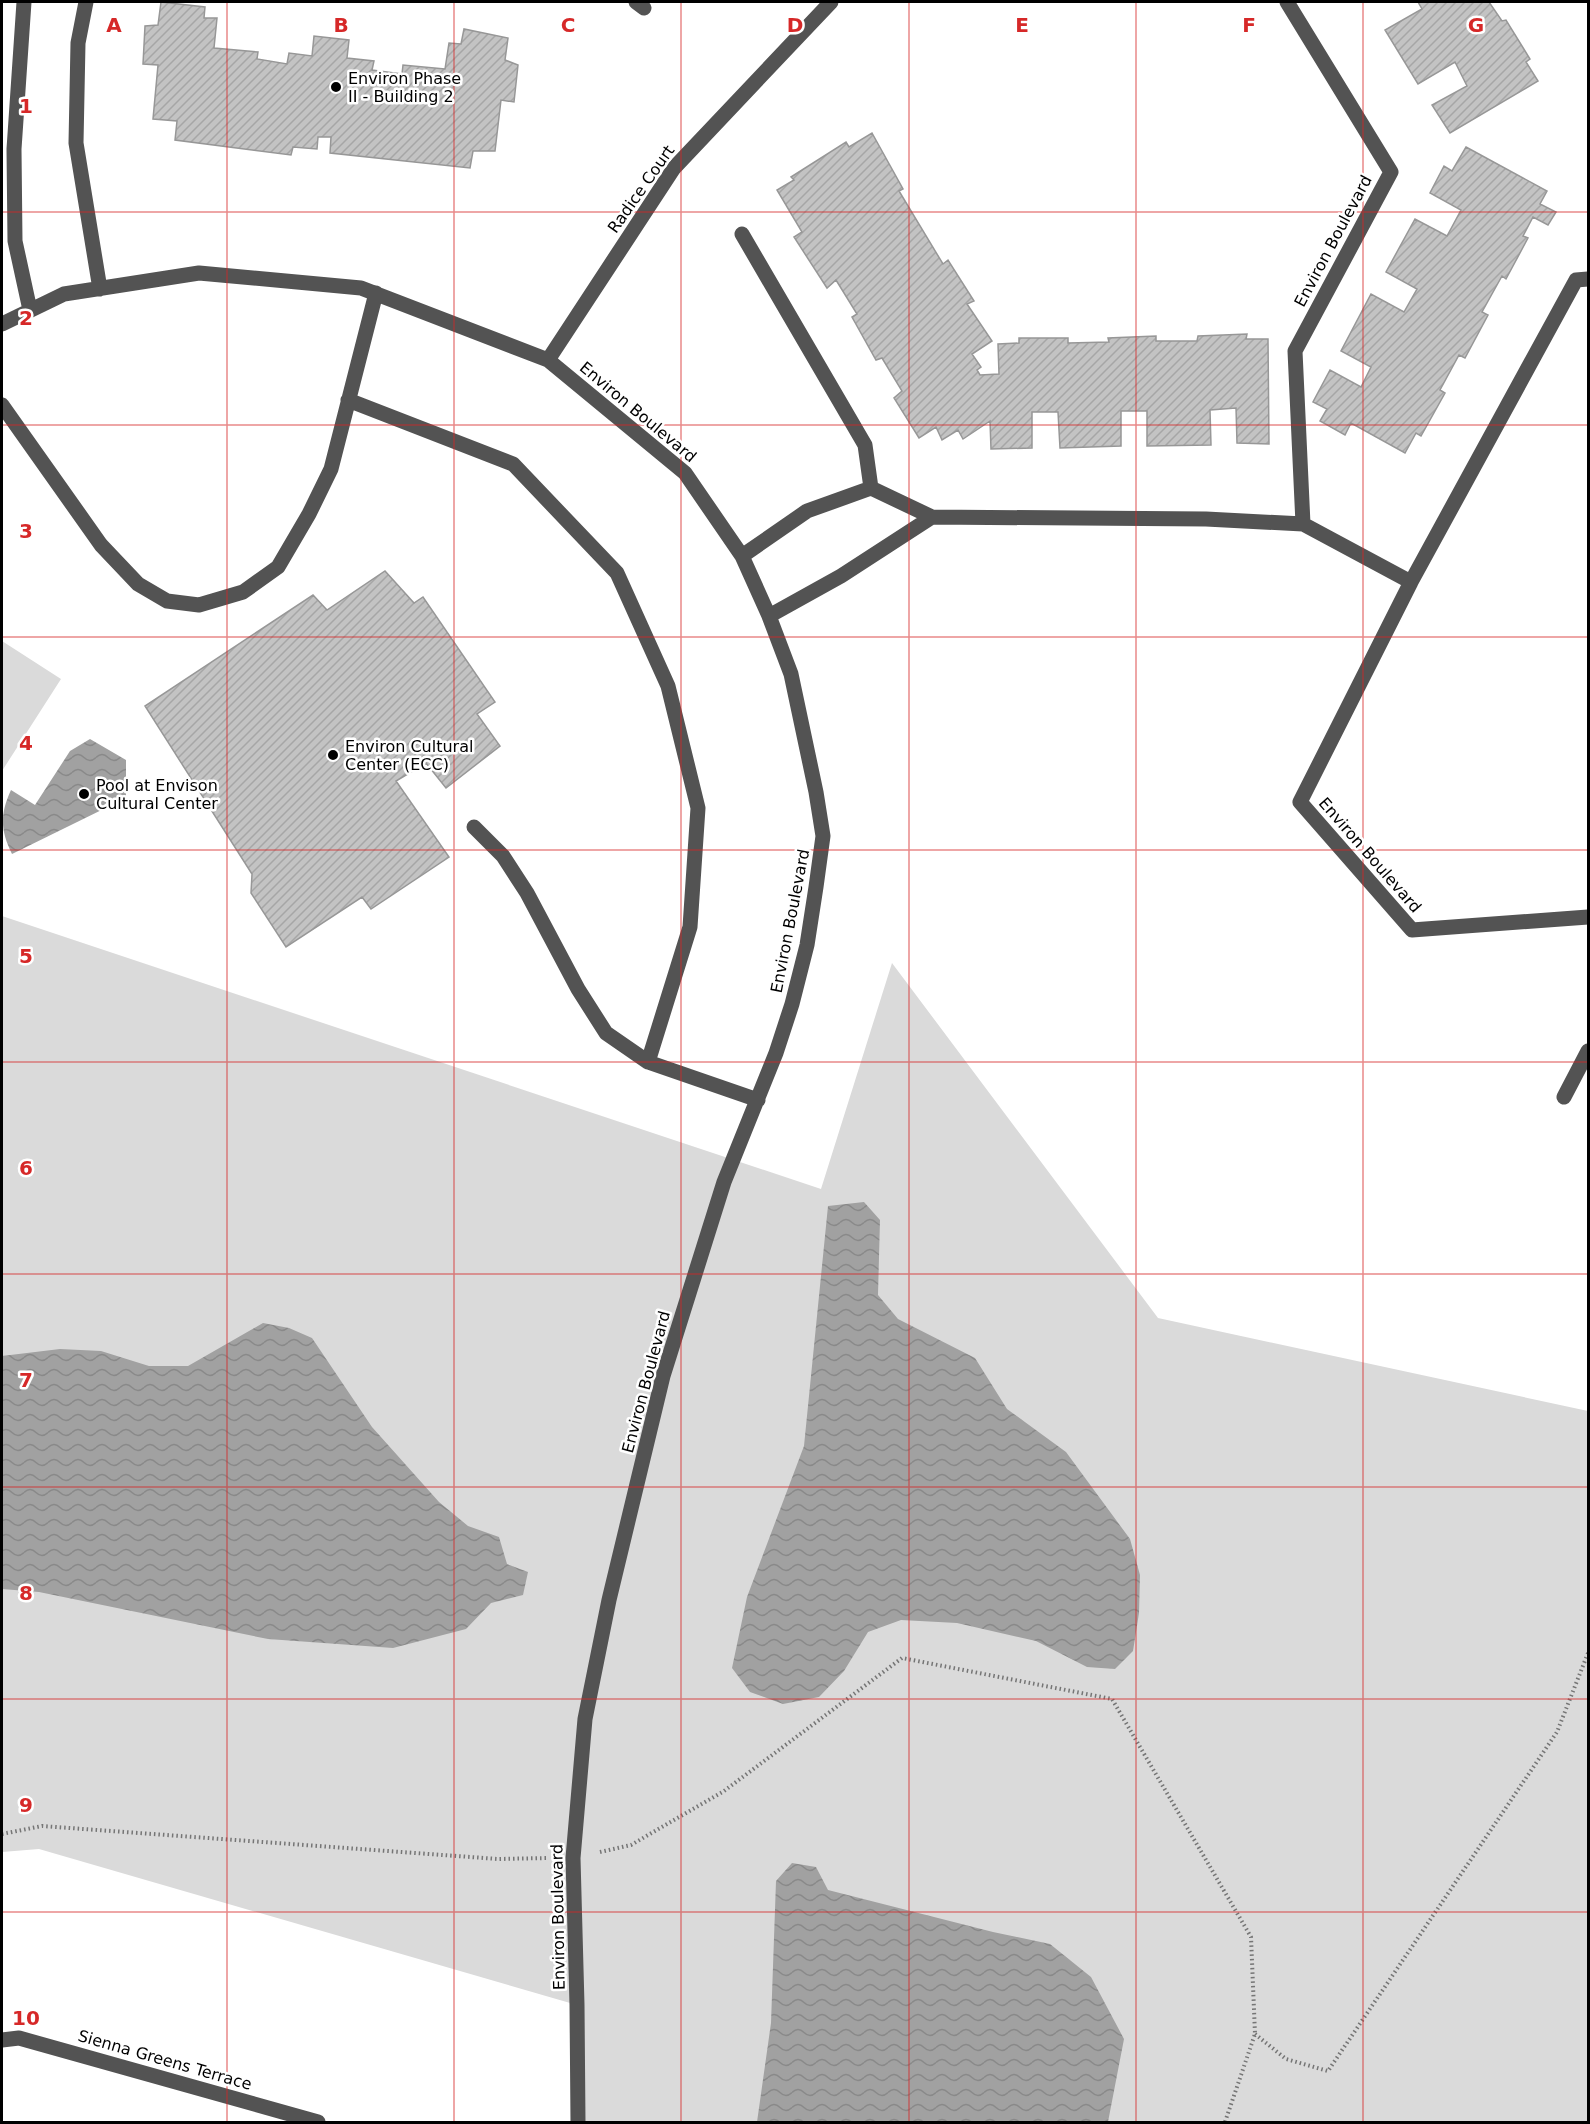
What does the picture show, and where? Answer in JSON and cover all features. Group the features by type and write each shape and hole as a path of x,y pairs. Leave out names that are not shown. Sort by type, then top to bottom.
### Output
{"street":[{"path":"24,2 14,148 15,241 30,310"},
{"path":"86,2 78,44 76,143 100,289"},
{"name":"Radice Court","path":"548,360 674,168 831,2"},
{"name":"Environ Boulevard","path":"1287,2 1391,172 1295,351 1303,524"},
{"path":"742,234 866,445 871,488"},
{"name":"Environ Boulevard","path":"2,324 64,294 199,273 361,288 548,360 685,473 742,556 769,616 791,674 823,836 807,945 795,994 776,1053 724,1182 660,1388 609,1600 585,1719 573,1858 578,2006 578,2122"},
{"name":"Environ Boulevard","path":"1588,279 1576,280 1412,582 1300,802 1412,930 1588,917"},
{"path":"2,405 101,545 138,584 167,601 199,605 243,592 278,567 309,514 331,469 376,293"},
{"path":"348,400 513,464 617,573 668,686 698,808 690,927 648,1062"},
{"path":"742,556 807,511 871,488 932,517 1206,519 1303,524 1412,582"},
{"path":"769,616 841,576 932,517"},
{"path":"474,827 503,856 527,893 578,989 606,1033 648,1062 758,1100"},
{"path":"1564,1097 1588,1051"},
{"name":"Sienna Greens Terrace","path":"2,2040 19,2038 318,2122"}],"path":[{"path":"1255,2034 1286,2059 1328,2071 1557,1732 1588,1653"},
{"path":"2,1834 42,1826 498,1859 573,1858 631,1845 724,1791 902,1658 1112,1699 1251,1937 1255,2034 1225,2122"}],"shaded area":[{"path":"2,641 61,679 2,771"},
{"path":"2,916 821,1189 892,963 1158,1318 1588,1411 1588,2122 578,2122 577,2005 39,1849 2,1852"}],"water":[{"name":"Pool at Envison Cultural Center","path":"90,739 126,760 126,798 12,854 5,837 3,822 3,814 11,790 35,805 70,751"},
{"path":"864,1202 880,1220 878,1295 898,1319 975,1358 1007,1409 1066,1452 1130,1539 1140,1575 1139,1613 1133,1651 1115,1669 1087,1667 1036,1641 957,1623 901,1620 868,1632 844,1671 819,1697 783,1704 750,1692 732,1668 747,1597 804,1446 828,1206"},
{"path":"263,1323 289,1328 312,1338 372,1427 439,1502 468,1526 499,1537 507,1564 528,1572 523,1595 491,1603 466,1629 393,1648 268,1639 39,1592 2,1589 2,1356 60,1349 101,1351 149,1366 188,1366"},
{"path":"792,1863 816,1867 828,1890 993,1932 1050,1944 1091,1977 1124,2039 1108,2122 757,2122 771,2023 776,1881"}],"building":[{"name":"Environ Phase II - Building 2","path":"161,2 205,7 204,18 217,18 214,48 258,52 257,59 287,64 289,53 312,56 314,36 349,40 347,58 374,61 372,70 402,74 403,65 445,69 449,43 461,44 464,29 508,38 505,60 518,65 514,102 501,100 495,151 473,151 470,168 330,153 331,137 318,137 317,149 293,147 291,155 175,140 177,121 153,119 158,65 143,64 145,26 158,25"},
{"path":"1418,2 1489,2 1502,21 1506,20 1530,59 1526,62 1538,81 1450,133 1432,105 1467,86 1455,62 1418,84 1385,30 1422,9"},
{"path":"872,133 903,189 899,191 943,264 948,260 974,301 967,304 992,341 972,354 981,367 977,370 980,375 999,374 998,344 1019,343 1019,338 1068,338 1068,343 1109,342 1108,338 1156,336 1156,341 1197,341 1198,336 1247,334 1246,339 1268,339 1269,444 1237,443 1236,408 1210,410 1211,445 1147,446 1147,411 1121,411 1121,446 1060,448 1058,412 1032,412 1032,448 991,449 990,421 963,439 958,430 942,440 936,427 919,438 894,398 902,391 882,358 876,360 852,317 857,314 836,280 827,288 794,237 802,232 777,190 794,180 791,177 846,142 849,147"},
{"path":"1466,147 1547,191 1540,204 1556,212 1548,225 1533,217 1523,236 1528,238 1506,279 1502,276 1482,312 1488,315 1465,358 1459,355 1440,390 1445,393 1421,436 1416,433 1405,453 1351,423 1345,435 1320,421 1327,409 1313,402 1330,370 1361,387 1371,367 1341,351 1371,294 1404,312 1417,289 1386,272 1415,219 1447,236 1461,210 1430,193 1444,166 1452,171"},
{"name":"Environ Cultural Center (ECC)","path":"385,571 414,603 423,597 495,702 477,714 500,746 446,788 426,763 396,781 449,857 371,909 362,897 286,947 251,893 252,874 145,706 313,595 327,610"}],"place":[{"name":"Environ Phase II - Building 2","path":"336,87"},
{"name":"Environ Cultural Center (ECC)","path":"333,755"},
{"name":"Pool at Envison Cultural Center","path":"84,794"}]}
